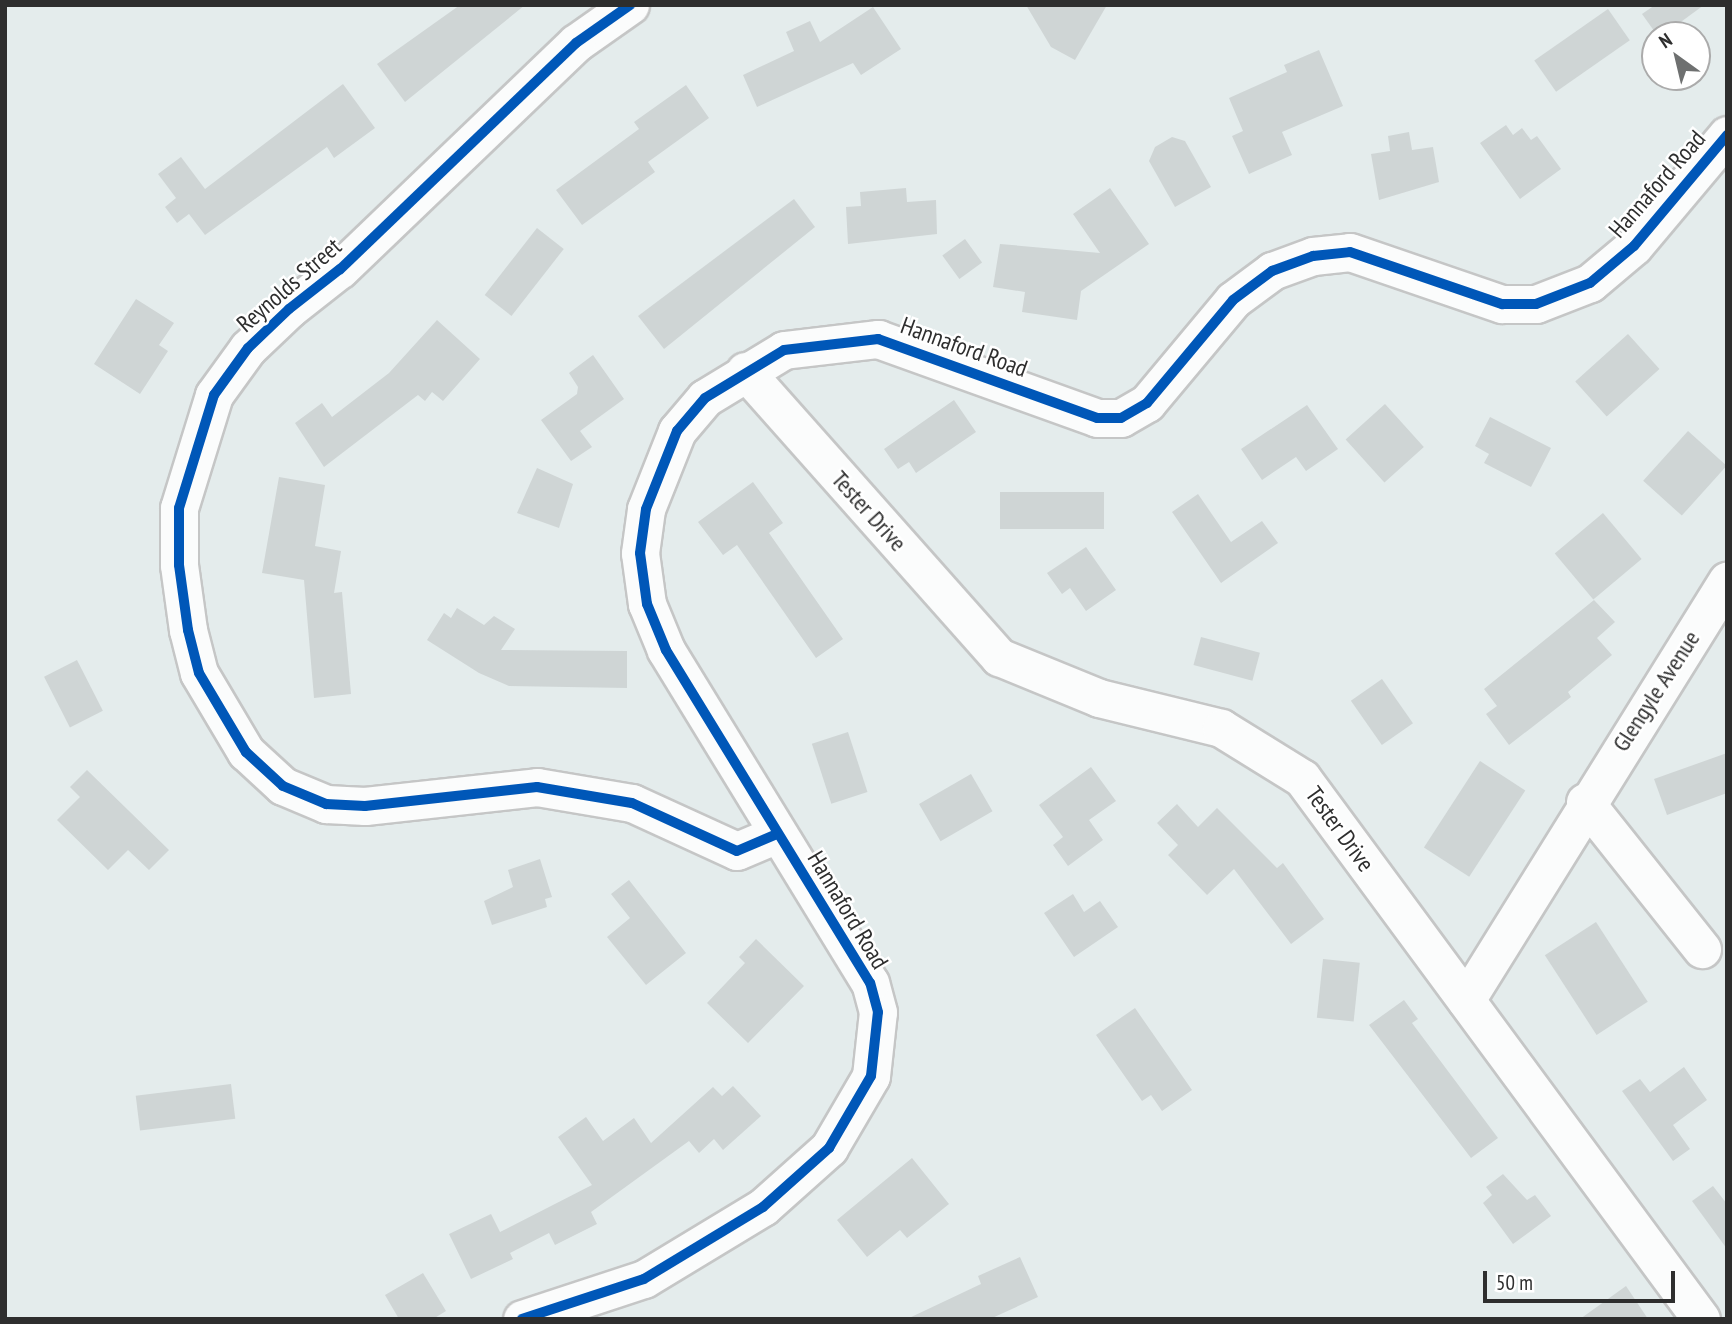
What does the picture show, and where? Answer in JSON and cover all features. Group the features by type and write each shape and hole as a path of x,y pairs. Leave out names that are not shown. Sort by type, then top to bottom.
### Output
{"street":[{"name":"Reynolds Street","path":"630,5 576,43 340,269 289,309 248,348 214,395 179,508 179,565 188,630 199,673 247,752 283,786 326,804 365,806 537,787 632,803 737,852 777,834"},
{"name":"Hannaford Road","path":"522,1319 645,1279 763,1207 828,1148 871,1076 878,1012 870,983 666,650 647,604 640,553 646,509 677,431 705,398 745,371 784,350 878,339 1097,418 1121,418 1147,403 1233,300 1272,271 1312,256 1362,255 1502,304 1536,304 1590,283 1634,246 1727,135"},
{"name":"Tester Drive","path":"745,371 999,657 1099,698 1221,728 1302,778 1701,1319"},
{"name":"Glengyle Avenue","path":"1466,1000 1585,802 1727,581"},
{"path":"1585,802 1702,949"}],"building":[{"path":"460,5 525,5 405,102 377,64"},
{"path":"1026,5 1107,5 1075,60 1051,47"},
{"path":"1655,5 1704,5 1682,21 1647,21 1642,14"},
{"path":"873,7 901,49 861,75 853,63 757,107 743,75 794,51 786,32 810,21 820,42"},
{"path":"1608,9 1630,40 1556,92 1534,61"},
{"path":"1319,50 1343,106 1282,132 1292,155 1249,174 1232,136 1243,131 1229,98 1287,72 1284,65"},
{"path":"343,84 375,128 334,158 327,147 205,235 189,214 177,223 165,207 176,198 158,174 181,157 205,189"},
{"path":"686,85 709,118 648,162 655,172 582,225 556,190 639,129 634,122"},
{"path":"1506,125 1513,135 1522,128 1531,140 1537,136 1561,169 1520,199 1480,143"},
{"path":"1409,132 1412,150 1433,147 1439,182 1379,200 1371,154 1390,151 1388,136"},
{"path":"1172,137 1185,141 1211,187 1175,207 1149,161 1155,147"},
{"path":"906,188 907,202 936,200 937,234 848,244 846,207 861,206 860,192"},
{"path":"1110,188 1149,244 1081,291 1077,320 1022,312 1025,292 993,287 1000,244 1100,253 1073,214"},
{"path":"794,199 815,227 664,349 638,316"},
{"path":"537,228 564,249 511,316 485,295"},
{"path":"965,239 982,262 959,279 942,255"},
{"path":"136,299 174,323 159,345 168,351 140,394 94,364"},
{"path":"437,320 480,359 443,401 432,392 425,401 418,395 324,467 295,423 322,403 332,417 389,373"},
{"path":"1628,334 1659,369 1607,416 1575,382"},
{"path":"593,355 624,399 580,431 592,447 571,461 541,420 577,394 578,387 569,373"},
{"path":"954,400 976,432 916,473 909,462 898,469 884,449"},
{"path":"1385,404 1424,447 1384,483 1346,439"},
{"path":"1307,405 1338,449 1306,471 1296,457 1262,480 1241,449"},
{"path":"1490,417 1551,448 1531,487 1484,463 1489,454 1475,446"},
{"path":"1688,431 1727,466 1682,516 1643,481"},
{"path":"537,468 573,484 559,528 517,513"},
{"path":"279,477 325,485 315,546 341,551 334,593 342,592 351,694 314,698 304,580 262,573"},
{"path":"753,482 783,523 769,533 843,639 816,658 737,545 723,555 698,522"},
{"path":"1000,492 1104,492 1104,529 1000,529"},
{"path":"1198,494 1231,542 1262,521 1278,543 1221,583 1172,512"},
{"path":"1603,513 1642,559 1593,599 1555,553"},
{"path":"1086,547 1116,590 1086,611 1070,588 1062,594 1047,573"},
{"path":"1594,600 1615,622 1597,638 1612,655 1568,692 1571,697 1509,745 1486,714 1497,706 1484,689"},
{"path":"457,608 484,625 494,616 515,629 501,650 627,651 627,688 509,686 479,673 427,640 444,613 451,618"},
{"path":"1201,637 1260,653 1252,681 1193,665"},
{"path":"77,660 103,711 70,728 44,677"},
{"path":"1382,679 1413,723 1382,745 1351,701"},
{"path":"848,732 867,792 831,804 812,744"},
{"path":"1727,753 1727,793 1667,815 1654,779"},
{"path":"1480,761 1525,790 1469,877 1424,847"},
{"path":"1091,767 1116,801 1089,820 1103,840 1068,866 1053,845 1063,837 1039,805"},
{"path":"87,770 169,850 149,870 128,850 108,870 57,820 80,797 70,787"},
{"path":"971,774 992,811 941,841 919,804"},
{"path":"1177,804 1198,827 1217,808 1277,868 1283,863 1324,919 1291,944 1234,869 1207,895 1168,855 1178,845 1157,823"},
{"path":"540,859 552,897 545,899 547,907 492,925 484,901 513,887 508,870"},
{"path":"629,880 686,953 646,985 607,937 630,918 611,894"},
{"path":"1073,894 1084,912 1100,901 1118,927 1074,957 1044,913"},
{"path":"1596,922 1648,1002 1597,1035 1545,955"},
{"path":"756,939 804,986 748,1043 707,1003 745,963 739,957"},
{"path":"1323,959 1360,963 1354,1022 1317,1018"},
{"path":"1404,1000 1418,1019 1412,1023 1498,1138 1471,1158 1369,1025"},
{"path":"1135,1008 1192,1090 1162,1111 1151,1095 1142,1101 1096,1035"},
{"path":"1684,1067 1707,1100 1673,1125 1690,1149 1673,1161 1622,1091 1640,1079 1650,1092"},
{"path":"231,1084 235,1119 140,1130 136,1096"},
{"path":"733,1086 761,1116 723,1150 714,1139 699,1153 689,1141 591,1212 597,1224 555,1245 549,1233 510,1253 513,1259 471,1279 449,1234 491,1214 500,1232 592,1185 558,1137 586,1117 603,1141 634,1118 651,1143 713,1087 722,1096"},
{"path":"912,1158 949,1204 907,1238 900,1230 867,1257 837,1220"},
{"path":"1503,1174 1527,1200 1535,1195 1551,1216 1513,1244 1483,1203 1492,1195 1486,1187"},
{"path":"1713,1186 1727,1204 1727,1249 1692,1201"},
{"path":"1020,1257 1038,1297 990,1319 907,1319 981,1284 978,1276"},
{"path":"423,1273 446,1311 433,1319 399,1319 385,1295"},
{"path":"1626,1286 1648,1319 1580,1319"}],"cycle path":[{"path":"630,5 576,43 340,269 289,309 248,348 214,395 179,508 179,565 188,630 199,673 246,752 283,786 326,804 365,806 537,787 632,803 737,851 777,834"},
{"path":"522,1319 644,1279 763,1207 829,1148 871,1076 878,1012 870,983 666,650 647,604 640,553 646,509 677,431 705,398 784,350 878,339 1097,418 1121,418 1147,403 1233,300 1272,271 1313,256 1350,252 1502,304 1536,304 1590,283 1634,246 1727,135"}]}
